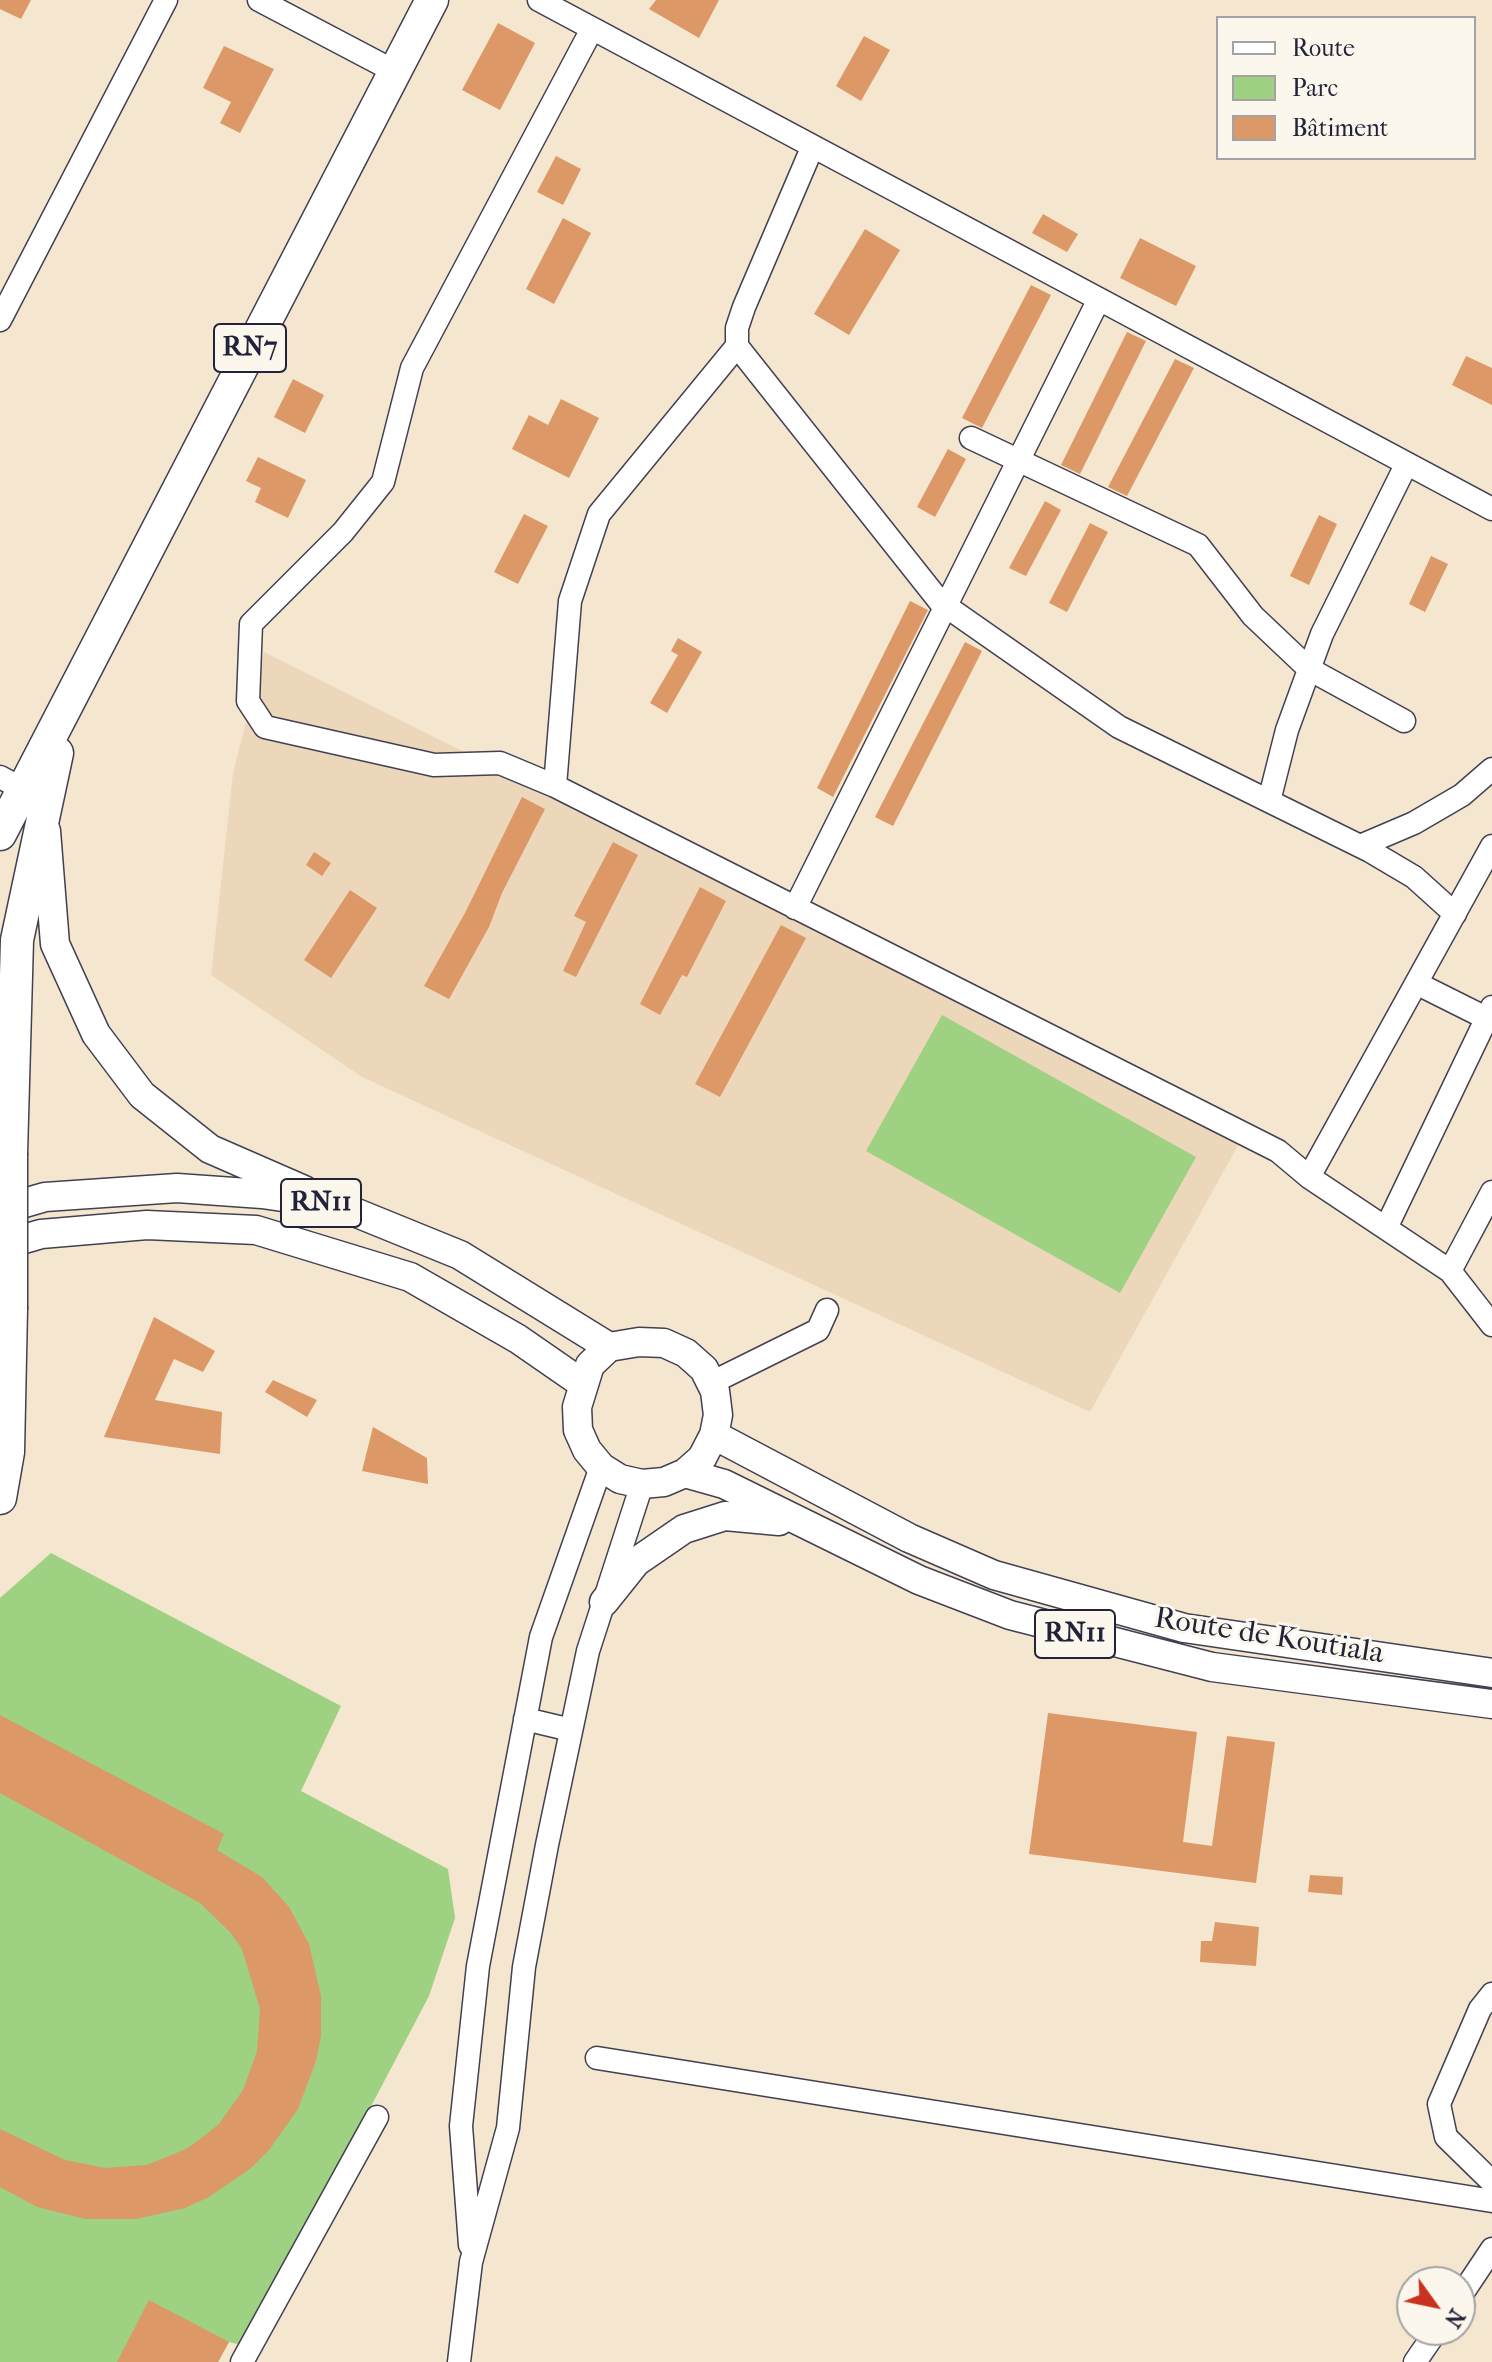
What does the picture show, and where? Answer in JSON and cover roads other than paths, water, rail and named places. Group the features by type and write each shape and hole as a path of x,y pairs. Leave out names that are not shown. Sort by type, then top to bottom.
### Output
{"highway":[{"name":"RN7","path":"23,790 392,70 432,0"},
{"path":"0,834 23,790"},
{"path":"0,1498 8,1452 11,1153 23,790"}],"main road":[{"name":"RN11","path":"23,790 55,944 96,1034 142,1095 210,1149 460,1255 609,1347"},
{"name":"RN11","path":"0,1210 45,1197 177,1188 262,1194 337,1205"},
{"name":"RN11","path":"0,1246 41,1234 147,1225 256,1230 410,1277 518,1339 583,1384"},
{"path":"639,1342 664,1343 686,1353 704,1369 711,1383 718,1415 714,1435 702,1458 685,1473 664,1482 642,1484 620,1479 601,1467 587,1450 578,1430 577,1407 590,1365 609,1347 639,1342"},
{"name":"Route de Koutiala","path":"714,1435 909,1538 994,1575 1184,1628 1492,1673"},
{"name":"Route de Koutiala","path":"685,1473 724,1484 858,1552 1010,1615 1104,1642 1212,1667 1492,1704"},
{"path":"604,1602 620,1579 651,1549 684,1529 725,1516 772,1518 858,1552"}],"street":[{"path":"0,320 166,0"},
{"path":"259,0 392,70"},
{"path":"554,4 592,29 812,148 1492,509"},
{"path":"592,29 412,368 383,482 343,532 251,624 248,701 265,727 434,765 500,763 555,786 1278,1151 1309,1177 1450,1271 1492,1325"},
{"path":"812,148 744,307 737,328 737,346 945,606 1119,727 1360,846 1414,877 1455,914"},
{"path":"795,908 1098,301"},
{"path":"555,786 570,601 599,514 737,346"},
{"path":"971,438 1198,545 1253,616 1309,669 1404,721"},
{"path":"1269,801 1287,730 1322,634 1406,465"},
{"path":"1360,846 1414,823 1488,781"},
{"path":"1309,1177 1492,846"},
{"path":"1386,1228 1490,1016 1418,984"},
{"path":"1450,1271 1492,1192"},
{"path":"711,1383 818,1330 827,1310"},
{"path":"471,2262 461,2126 478,1966 541,1637 601,1467"},
{"path":"459,2362 471,2262 508,2128 524,1967 571,1730 588,1651 642,1484"},
{"path":"525,1719 571,1730"},
{"path":"1492,1994 1480,2009 1439,2104 1446,2137 1492,2182"},
{"path":"597,2058 1492,2201"},
{"path":"242,2362 377,2117"},
{"path":"1476,2273 1492,2249"}]}
